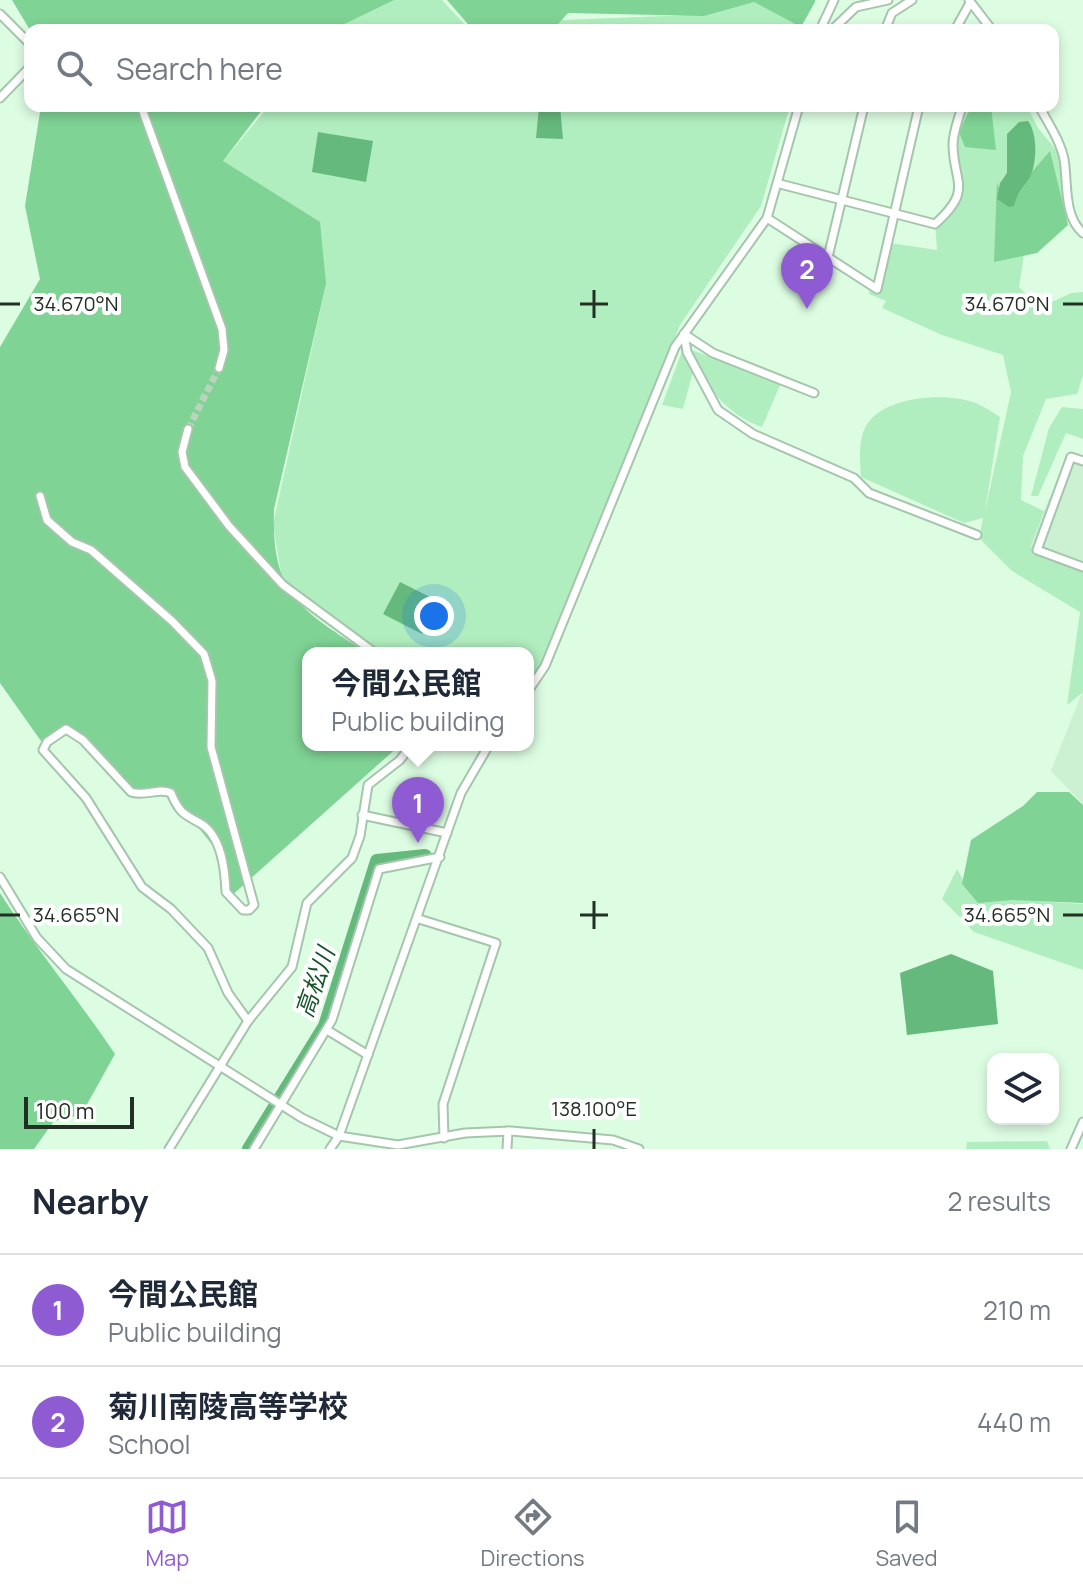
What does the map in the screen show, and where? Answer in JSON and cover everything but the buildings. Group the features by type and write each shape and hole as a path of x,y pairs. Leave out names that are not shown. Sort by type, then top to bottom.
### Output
{"street":[{"path":"823,24 834,0"},
{"path":"837,24 848,11 874,1 888,0"},
{"path":"887,24 892,13 912,0"},
{"path":"958,24 970,1 987,24"},
{"path":"0,14 24,38"},
{"path":"0,98 24,73"},
{"path":"143,112 222,329 224,350 219,368"},
{"path":"534,682 545,666 663,373 684,334 767,218 780,184 798,112"},
{"path":"828,257 863,112"},
{"path":"767,218 877,289 918,112"},
{"path":"780,184 935,224 953,205 959,172 953,143 961,112"},
{"path":"1042,112 1064,157 1064,187 1076,227 1083,233"},
{"path":"684,334 713,353 814,393"},
{"path":"684,334 687,352 718,410 753,434 854,478 869,493 977,535"},
{"path":"188,429 182,452 185,467 229,526 283,585 317,614 366,647"},
{"path":"1083,461 1071,457 1037,550 1083,567"},
{"path":"40,496 47,520 72,542 91,550 172,621 194,642 210,667 211,747 233,819 242,865 254,895 254,905 249,910 243,910 226,892 225,861 207,830 179,813 171,793 166,790 141,795 131,792 83,740 66,729 47,742 43,750 86,798 142,887 171,909 208,948 228,993 248,1021"},
{"path":"169,1149 248,1021 287,976 307,903 352,858 360,836 368,785 407,751"},
{"path":"330,1149 339,1136 468,777 485,751"},
{"path":"362,815 447,833"},
{"path":"254,1149 278,1103 327,1030 379,869 440,857"},
{"path":"0,877 37,938 66,969 278,1103 339,1136 398,1145 483,1131 508,1131 613,1140 639,1149"},
{"path":"419,919 496,943 443,1104 444,1138"},
{"path":"327,1030 368,1055"},
{"path":"1071,1149 1083,1122"},
{"path":"507,1149 508,1131"}],"shaded area":[{"path":"12,0 394,0 344,24 26,24"},
{"path":"386,0 442,0 464,24 343,24"},
{"path":"447,0 815,0 803,24 795,24 754,2 704,16 568,13 558,24 468,24"},
{"path":"754,2 798,24 558,24 562,20 690,15"},
{"path":"40,112 260,112 223,161 320,222 326,284 274,509 274,538 284,581 294,597 307,611 358,647 302,647 302,751 393,751 230,897 225,861 171,793 141,795 66,729 41,741 0,683 0,347 40,279 25,206"},
{"path":"264,112 788,112 761,206 680,325 541,669 534,677 534,647 374,647 283,585 273,524 326,284 223,161"},
{"path":"538,112 561,112 563,139 536,138"},
{"path":"963,112 1030,112 1038,128 1062,157 1068,225 1024,255 1019,287 1039,308 1071,293 1083,292 1083,376 1077,394 1046,399 1023,456 1021,500 1044,511 1030,547 1083,570 1083,692 1067,705 1080,612 1012,571 979,538 983,518 964,523 861,477 860,452 865,428 884,409 930,397 973,402 1000,417 985,511 1011,392 1003,355 942,335 882,308 886,301 869,294 870,286 877,288 890,243 937,250 935,224 957,199 959,171 954,134"},
{"path":"992,112 996,150 965,147 959,132 968,113"},
{"path":"1028,121 1035,138 1034,166 1014,206 1009,207 997,199 1000,183 1007,173 1007,134 1019,122"},
{"path":"318,132 373,141 366,182 312,172"},
{"path":"1050,151 1068,225 1037,253 994,262 997,182 1004,204"},
{"path":"689,349 781,383 762,427 732,410 694,368 683,409 662,405 682,351"},
{"path":"1062,407 1083,409 1083,439 1066,433 1038,496 1031,496 1049,428"},
{"path":"1069,453 1083,458 1083,577 1024,556"},
{"path":"400,582 440,602 422,634 383,614"},
{"path":"1083,690 1083,804 1051,771"},
{"path":"1037,792 1069,792 1083,805 1083,903 1012,900 978,903 962,884 971,840 1023,806"},
{"path":"957,869 973,897 1083,904 1083,970 974,932 942,899"},
{"path":"0,893 115,1054 81,1115 54,1121 34,1149 0,1149"},
{"path":"951,954 993,971 998,1024 907,1035 900,973"},
{"path":"1047,1141 1050,1149 966,1149 967,1142"}],"waterway":[{"name":"高松川","path":"249,1149 325,1026 377,861 425,856"}],"tunnel":[{"path":"188,429 219,368"}],"place":[{"name":"菊川南陵高等学校","path":"807,309"},
{"name":"今間公民館","path":"418,843"}]}
